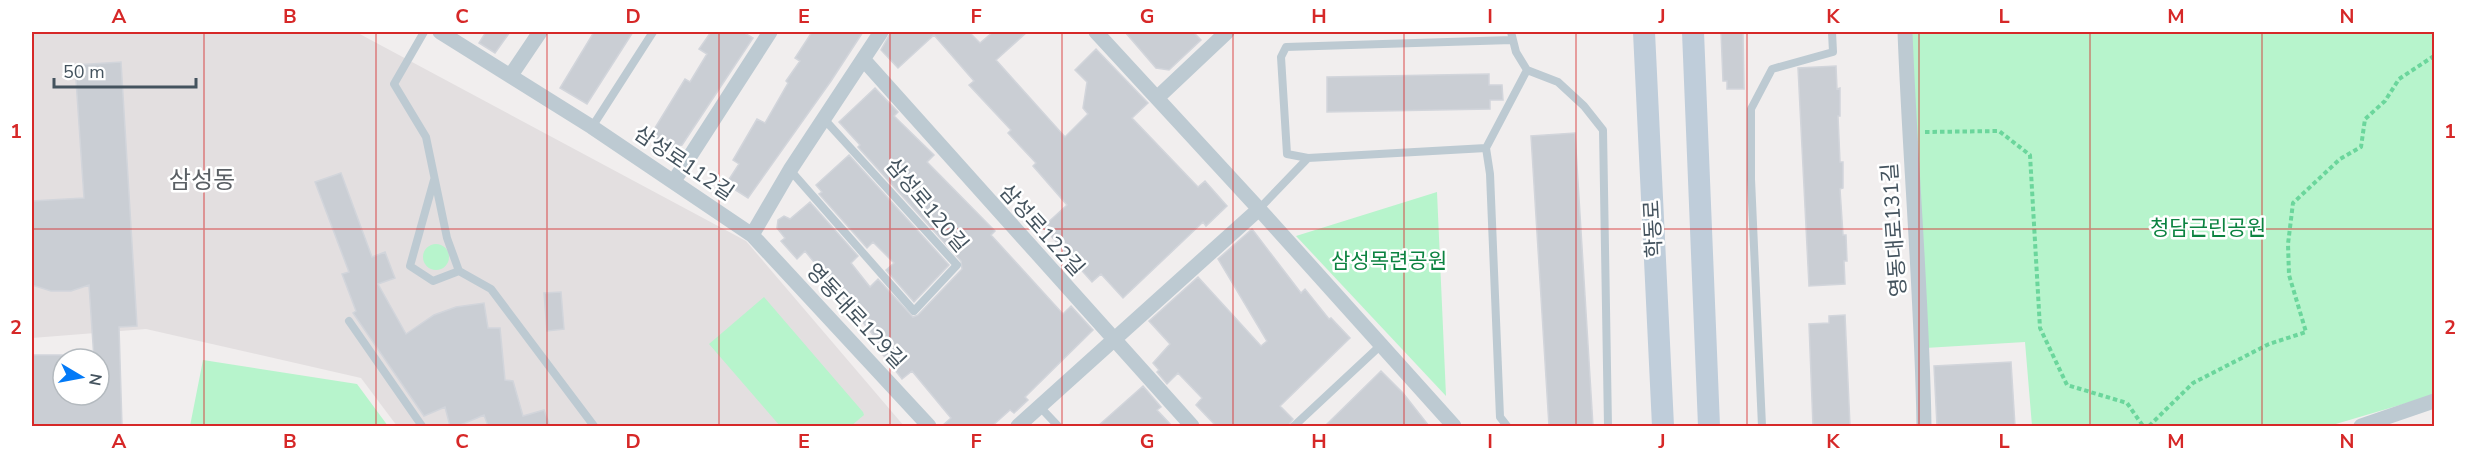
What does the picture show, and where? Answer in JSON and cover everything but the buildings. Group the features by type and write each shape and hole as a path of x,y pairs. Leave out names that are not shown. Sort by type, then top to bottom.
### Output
{"main road":[{"name":"학동로","path":"1644,32 1663,426"},
{"path":"1693,32 1709,426"}],"street":[{"name":"삼성로112길","path":"440,32 592,127 752,235"},
{"path":"512,75 540,32"},
{"path":"674,181 770,32"},
{"path":"752,235 790,170 881,32"},
{"path":"1096,32 1454,426"},
{"path":"1156,98 1227,32"},
{"name":"영동대로131길","path":"1905,32 1909,133 1923,345 1924,426"},
{"name":"삼성로122길","path":"863,60 1192,426"},
{"path":"1018,426 1259,209"},
{"name":"영동대로129길","path":"752,235 929,426"},
{"path":"2361,426 2434,401"}],"lane":[{"path":"424,32 394,84 426,137 447,238 459,271 491,289 594,426"},
{"path":"592,127 653,32"},
{"path":"1762,426 1751,179 1751,109 1772,69 1833,52 1832,32"},
{"path":"1486,148 1308,158 1287,154 1281,57 1286,47 1511,36 1527,70 1558,82 1584,105 1603,130 1608,426"},
{"path":"1507,426 1500,417 1490,174 1486,148 1527,70"},
{"name":"삼성로120길","path":"790,170 914,311 957,265 824,119"},
{"path":"1259,209 1308,158"},
{"path":"434,178 410,266 433,281 459,271"},
{"path":"349,321 422,426"},
{"path":"1294,426 1381,345"},
{"path":"1040,407 1058,426"}],"path":[{"path":"2149,426 2193,383 2269,344 2306,332 2289,275 2288,244 2293,203 2340,159 2361,147 2365,119 2385,101 2398,78 2434,56"},
{"path":"1909,133 1999,131 2030,155 2040,328 2067,385 2127,404 2143,426"}],"shaded area":[{"path":"32,32 356,32 746,241 904,426 397,426 361,378 146,329 32,338"}],"green space":[{"name":"청담근린공원","path":"1910,32 2434,32 2434,395 2329,426 2032,426 2025,342 1925,348"},
{"name":"삼성목련공원","path":"1437,192 1446,396 1296,236"},
{"path":"436,244 445,248 449,257 445,266 436,270 427,266 423,257 427,248"},
{"path":"764,297 863,412 864,415 851,426 780,426 709,344"},
{"path":"203,360 357,384 388,426 190,426"}],"district":[{"name":"삼성동","path":"202,180"}]}
